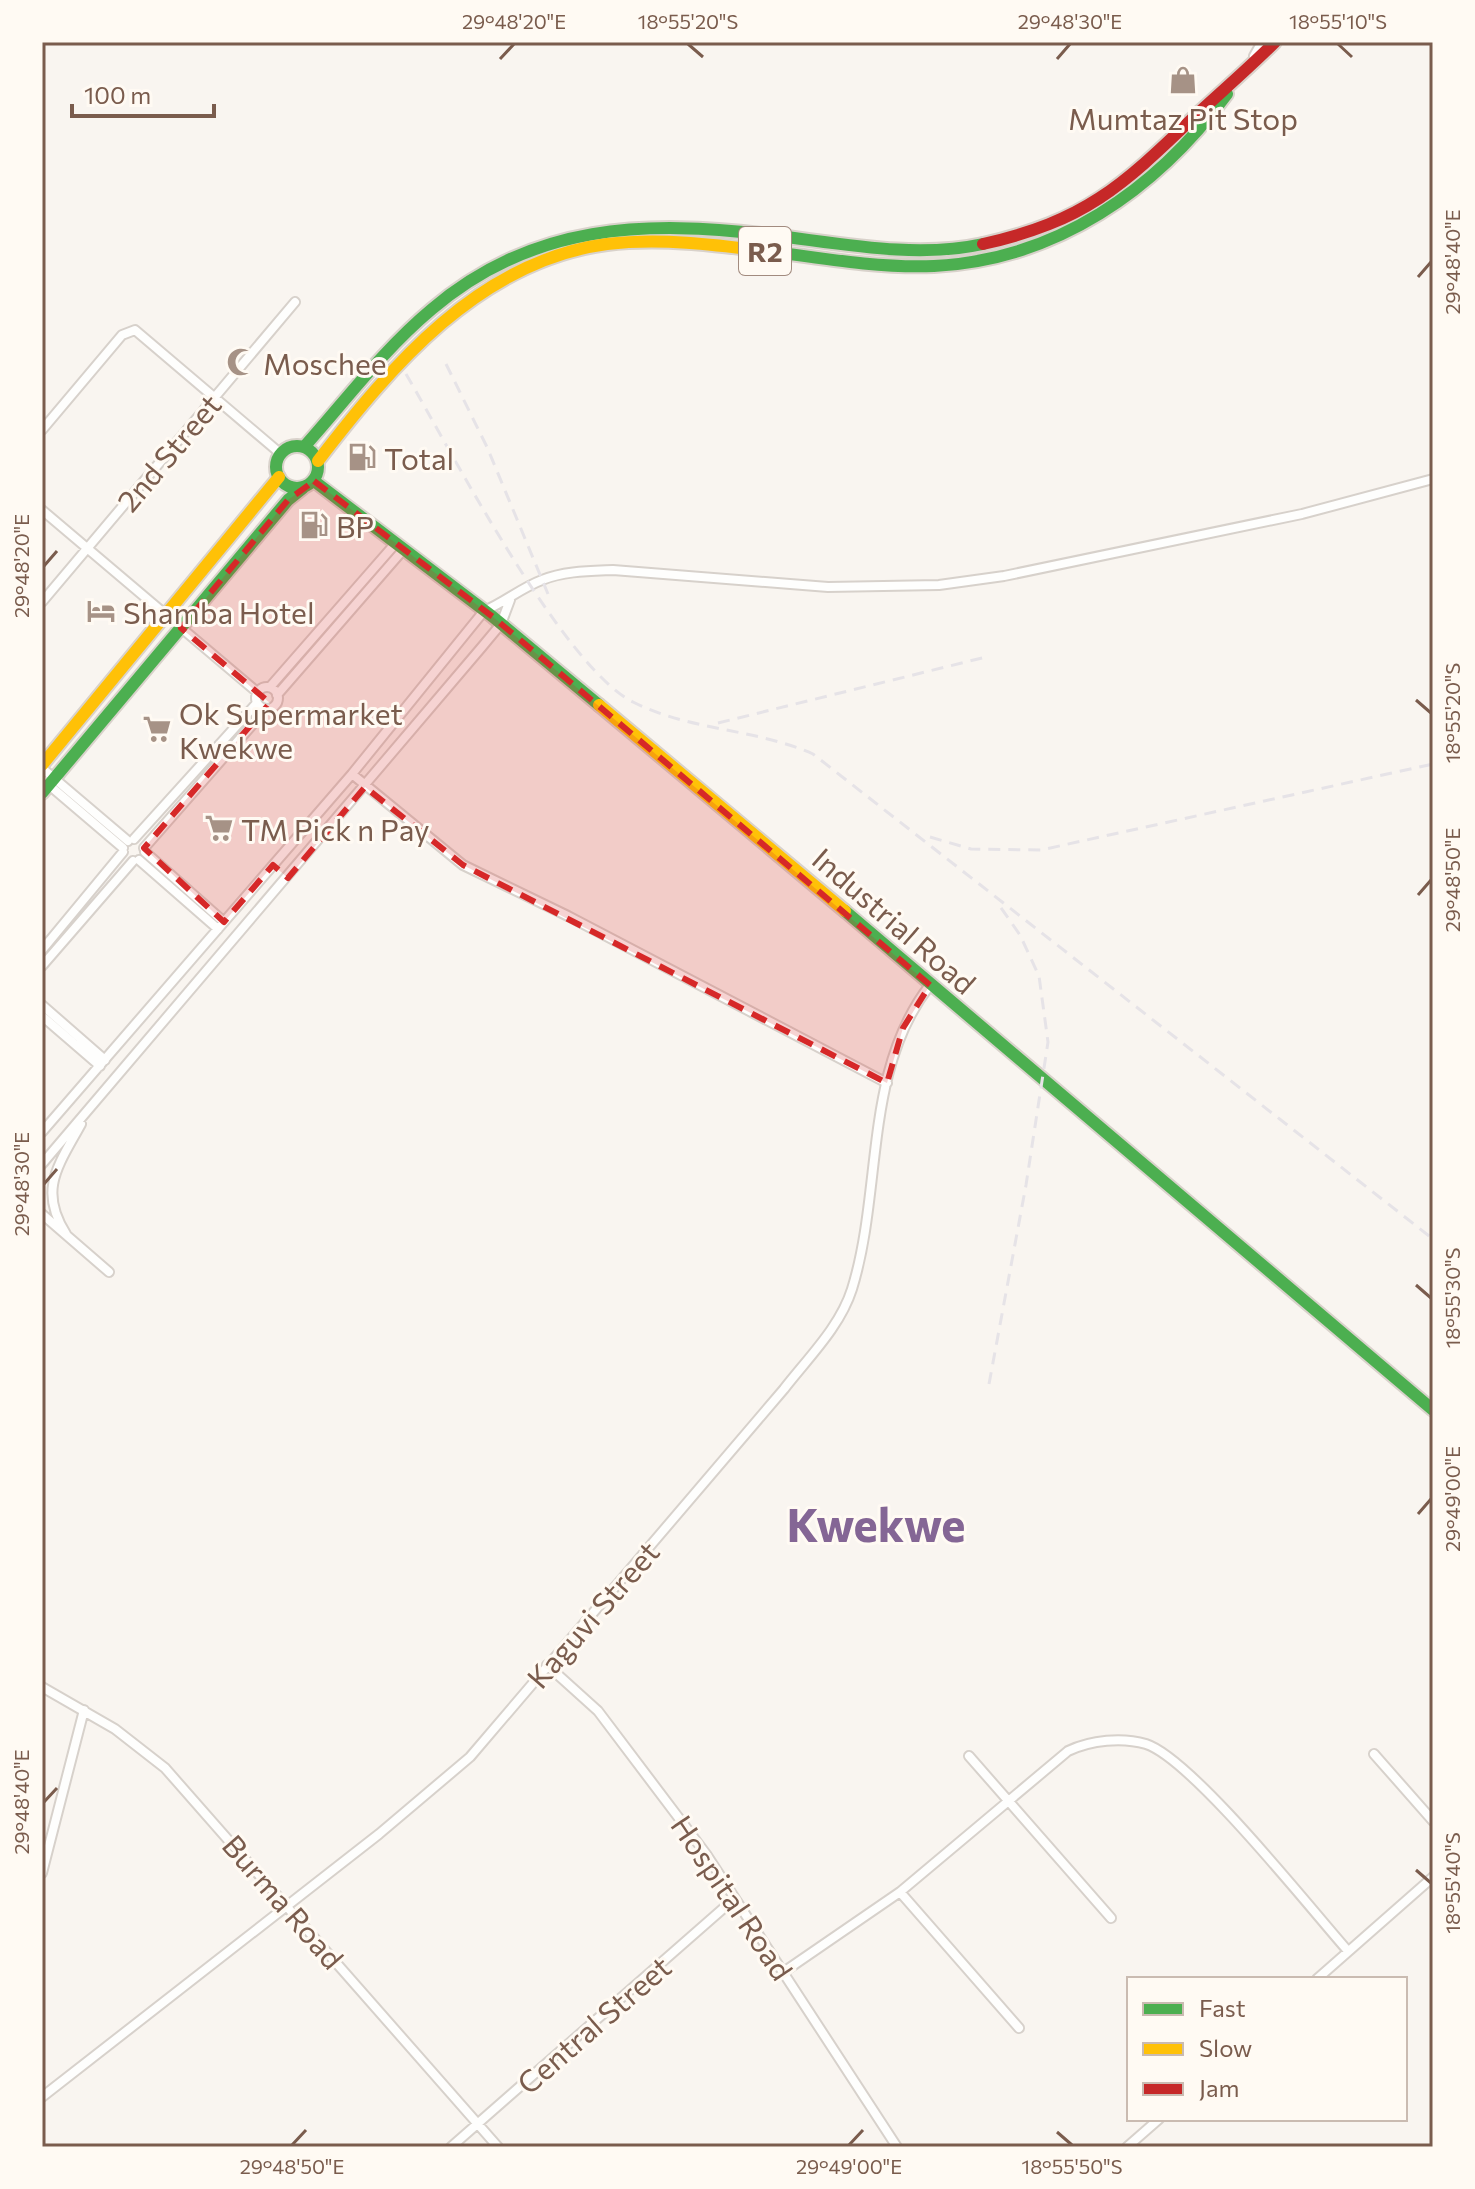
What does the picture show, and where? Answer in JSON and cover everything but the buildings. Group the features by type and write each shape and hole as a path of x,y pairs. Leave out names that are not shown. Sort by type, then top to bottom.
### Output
{"main road":[{"name":"R2","path":"308,484 318,461 354,414 401,359 447,316 475,296 553,257 640,241 686,242 883,265 939,266 1036,245 1099,216 1124,200 1197,131 1231,87 1275,42"},
{"name":"R2","path":"304,447 419,321 481,273 537,249 581,235 667,226 914,250 983,245 1043,228 1115,192 1172,141 1208,103 1231,87"},
{"path":"343,404 354,414"},
{"path":"308,484 289,487 279,477 276,463 289,447 304,447 318,461"},
{"path":"42,767 279,477"},
{"path":"46,784 252,543 308,484"},
{"name":"Industrial Road","path":"308,484 399,547 501,624 1433,1410"},
{"path":"238,530 252,543"}],"street":[{"path":"1244,74 1262,42"},
{"name":"2nd Street","path":"42,602 295,302"},
{"path":"42,430 129,330 135,330 281,454"},
{"path":"42,1132 352,774 484,611 510,600 544,579 590,571 674,574 857,589 953,583 1302,514 1433,479"},
{"path":"42,510 257,692 257,703 127,845 42,950"},
{"path":"257,692 270,687 399,547"},
{"path":"42,966 266,709 275,705 277,695 399,547"},
{"path":"42,1164 501,624 510,600"},
{"path":"270,687 277,695"},
{"path":"257,703 266,709"},
{"path":"42,767 46,784 140,855 221,925"},
{"path":"352,774 463,865 568,916 887,1083"},
{"path":"127,845 140,855"},
{"path":"273,865 288,878"},
{"name":"Kaguvi Street","path":"42,2097 287,1907 470,1757 737,1445 842,1312 852,1288 887,1083 903,1028 930,985"},
{"path":"42,1005 102,1063"},
{"path":"42,1016 102,1063"},
{"path":"66,1234 56,1219 50,1193 63,1157 92,1106"},
{"path":"42,1214 109,1272"},
{"name":"Hospital Road","path":"547,1665 607,1722 706,1854 897,2147"},
{"name":"Burma Road","path":"42,1687 115,1729 165,1768 498,2147"},
{"path":"42,1873 84,1710"},
{"path":"785,1971 900,1892 1068,1751 1084,1743 1112,1740 1147,1745 1183,1767 1348,1951"},
{"path":"1374,1754 1433,1821"},
{"path":"969,1756 1111,1918"},
{"path":"1319,1977 1433,1877"},
{"path":"900,1892 1019,2028"},
{"name":"Central Street","path":"451,2147 734,1899"},
{"path":"1127,2147 1157,2121"}],"highlighted area":[{"path":"314,481 493,617 930,985 903,1028 887,1083 463,865 365,787 288,878 273,865 224,922 144,848 270,703 181,628 288,500"}],"railway":[{"path":"446,364 487,447 548,594"},
{"path":"406,374 509,553 574,646 605,681 633,702 677,719 768,739 813,754 1433,1239"},
{"path":"718,723 986,657"},
{"path":"930,837 971,849 1041,850 1433,764"},
{"path":"989,1384 1026,1185 1048,1042 1039,976 1020,935 999,905"}],"traffic: fast":[{"path":"782,253 858,263 934,266 979,261 1021,250 1062,234 1100,214 1135,189 1199,129 1227,94"},
{"path":"304,447 381,358 432,309 470,281 510,259 551,244 592,234 680,228 725,230 904,250 983,244"},
{"path":"297,446 312,452 318,467 312,482 297,488 282,482 276,467 282,452 297,446"},
{"path":"314,481 493,617 599,705"},
{"path":"42,793 288,500 303,488"},
{"path":"845,911 1433,1410"}],"traffic: slow":[{"path":"318,461 408,355 442,323 479,295 518,272 561,254 629,242 695,243 782,253"},
{"path":"42,765 279,477"},
{"path":"599,705 845,911"}],"traffic: jam":[{"path":"983,244 1049,224 1099,198 1145,163 1275,42"}],"place":[{"name":"Mumtaz Pit Stop","path":"1183,80"},
{"name":"Moschee","path":"241,362"},
{"name":"Total","path":"362,457"},
{"name":"BP","path":"314,525"},
{"name":"Shamba Hotel","path":"101,611"},
{"name":"Ok Supermarket Kwekwe","path":"157,729"},
{"name":"TM Pick n Pay","path":"219,828"}],"district":[{"name":"Kwekwe","path":"876,1523"}]}
